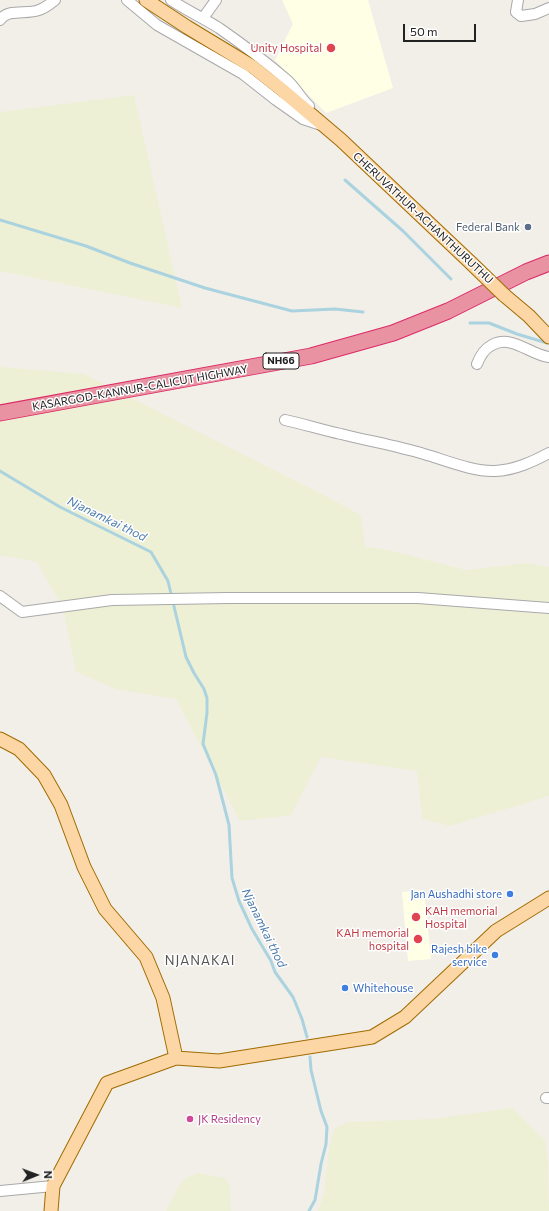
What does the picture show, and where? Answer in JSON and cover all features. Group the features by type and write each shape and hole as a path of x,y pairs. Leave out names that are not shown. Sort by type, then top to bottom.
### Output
{"highway":[{"name":"KASARGOD-KANNUR-CALICUT HIGHWAY","path":"0,413 311,356 393,333 448,311 526,272 549,264"}],"main road":[{"name":"CHERUVATHUR-ACHANTHURUTHU","path":"146,0 158,9 253,67 282,90 325,127 549,337"},
{"path":"0,739 19,749 44,775 61,805 84,867 105,909 146,957 163,998 176,1058"},
{"path":"51,1211 53,1186 108,1083 176,1058 219,1061 372,1037 405,1017 496,931 549,898"}],"street":[{"path":"0,20 2,17 14,12 38,11 55,0"},
{"path":"127,0 157,25 243,74 303,119 325,127"},
{"path":"171,0 186,10 203,18 245,47 289,82 302,100 318,115 325,127"},
{"path":"203,18 216,0"},
{"path":"518,0 516,12 521,16 535,14 549,8"},
{"path":"477,364 481,354 488,347 497,342 507,341 534,353 549,357"},
{"path":"285,420 422,453 471,468 493,471 510,470 527,464 549,453"},
{"path":"0,596 22,612 112,600 228,598 418,598 549,608"},
{"path":"0,1191 53,1186"}],"shaded area":[{"name":"Unity Hospital","path":"282,0 368,0 393,88 326,113 275,60 293,24"},
{"path":"134,95 182,308 0,271 0,112"},
{"path":"0,367 84,374 361,515 365,547 384,549 466,570 527,563 549,567 549,796 450,826 422,819 417,771 321,757 291,815 240,821 176,699 116,689 76,672 63,608 37,562 0,555"},
{"name":"KAH memorial hospital","path":"424,890 431,959 408,961 402,892"},
{"path":"512,1108 545,1140 548,1161 549,1211 318,1211 324,1194 329,1149 334,1129 347,1122 432,1119"},
{"path":"198,1173 225,1178 230,1187 231,1211 166,1211 184,1179"}],"waterway":[{"path":"345,180 403,231 451,279"},
{"path":"0,220 86,246 130,263 205,288 292,311 335,309 363,312"},
{"path":"470,323 489,323 517,334 547,343"},
{"name":"Njanamkai thod","path":"0,471 60,507 151,552 168,581 186,657 204,689 207,698 207,713 203,744 216,775 229,825 232,878 239,901 252,929 271,961 275,972 293,997 302,1019 307,1037"},
{"name":"Njanamkai thod","path":"309,1211 315,1200 326,1144 327,1127 321,1111 311,1070 310,1057"}],"place":[{"name":"Unity Hospital","path":"331,48"},
{"name":"Federal Bank","path":"528,227"},
{"name":"Jan Aushadhi store","path":"510,894"},
{"name":"KAH memorial Hospital","path":"416,917"},
{"name":"KAH memorial hospital","path":"418,939"},
{"name":"Rajesh bike service","path":"495,955"},
{"name":"Whitehouse","path":"345,988"},
{"name":"JK Residency","path":"190,1119"}],"district":[{"name":"NJANAKAI","path":"200,961"}]}
